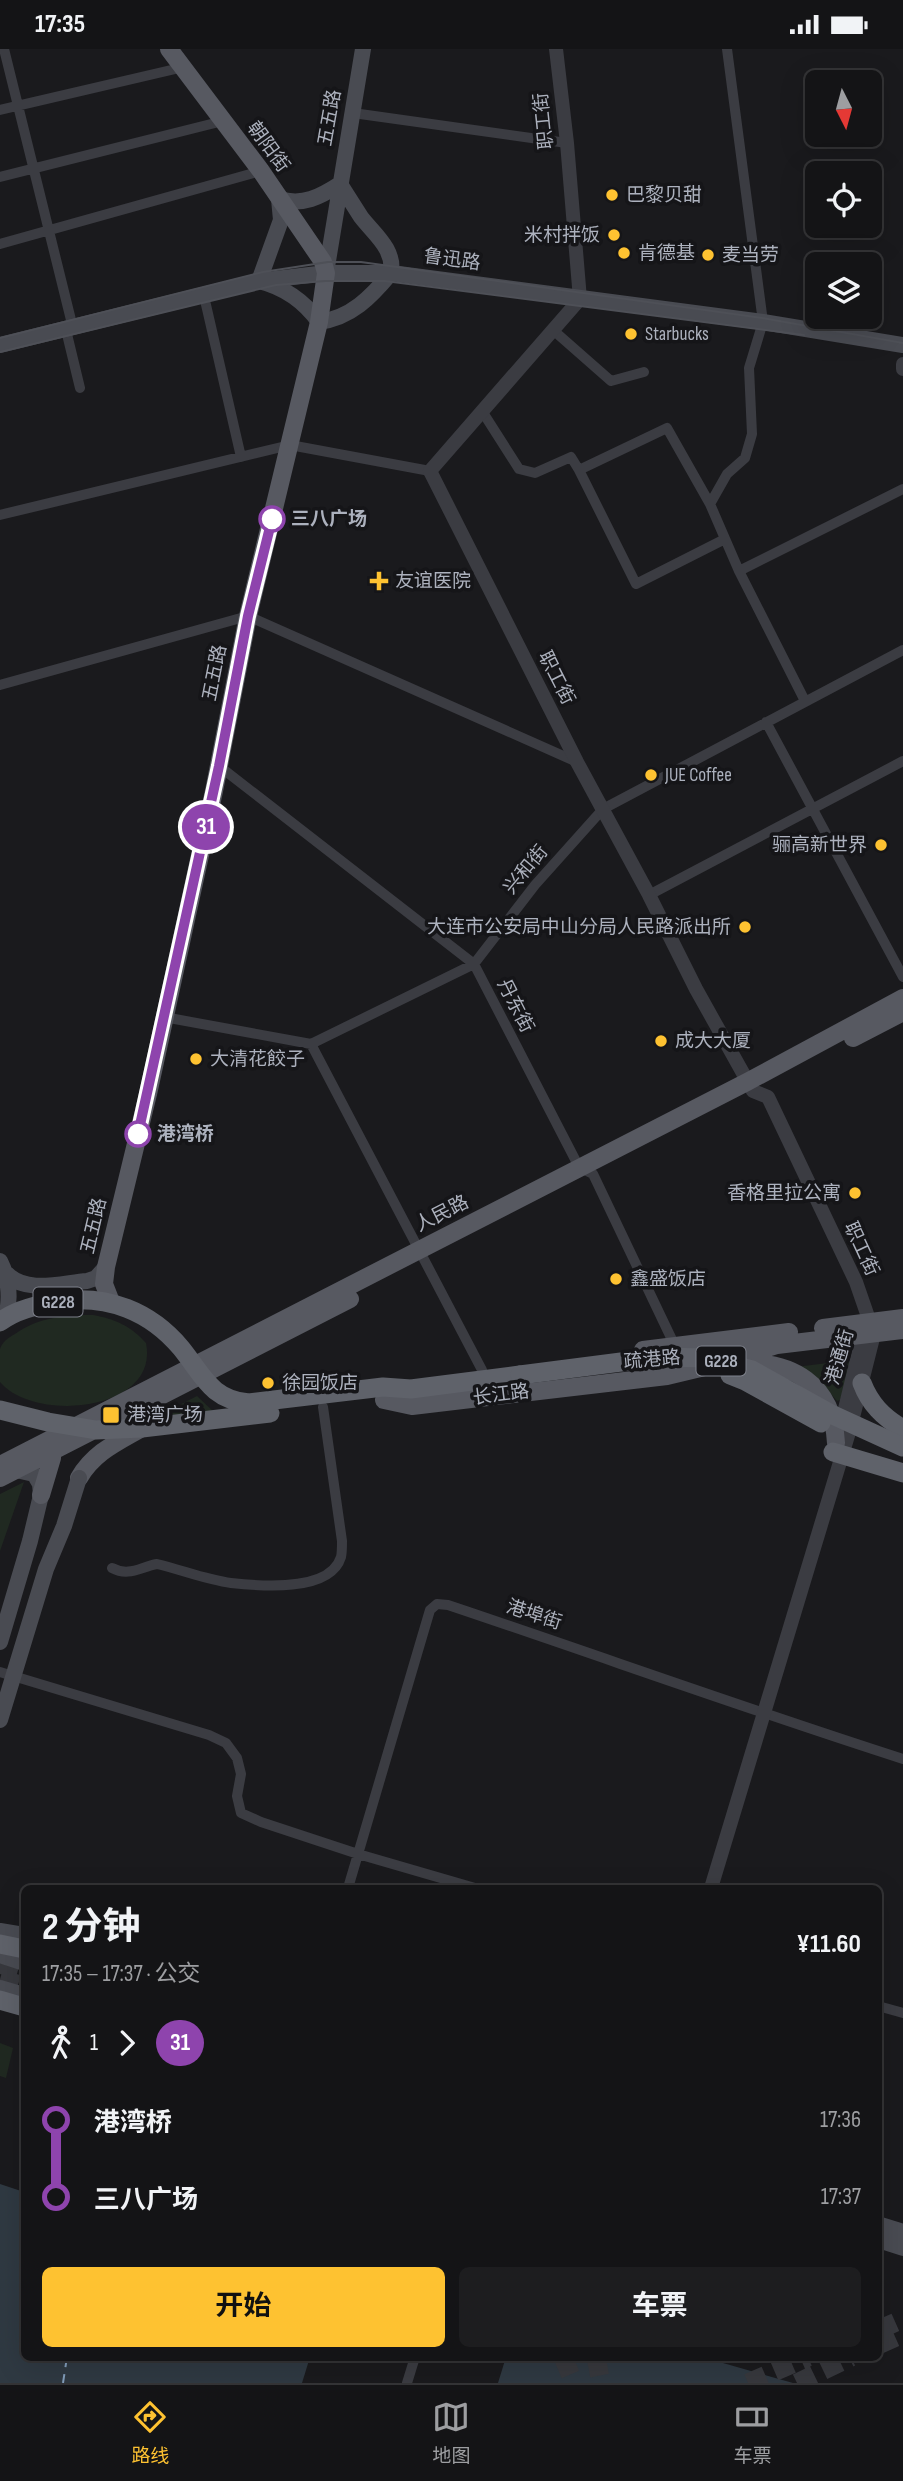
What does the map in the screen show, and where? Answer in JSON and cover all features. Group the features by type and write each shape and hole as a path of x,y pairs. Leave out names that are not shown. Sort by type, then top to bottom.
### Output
{"highway":[{"name":"G228","path":"3,1319 46,1303 69,1300 111,1302 131,1308 151,1320 180,1347 198,1371"},
{"name":"疏港路","path":"521,1379 660,1357 707,1358 752,1370 842,1420 903,1447"},
{"name":"疏港路","path":"384,1394 661,1365 703,1368 745,1381 828,1427 903,1458"},
{"name":"长江路","path":"198,1371 223,1397 242,1403 384,1394"},
{"path":"862,1383 877,1410 903,1429"},
{"name":"长江路","path":"96,1430 142,1428 323,1407 384,1394"},
{"name":"G228","path":"0,1410 96,1430"},
{"path":"837,1450 903,1473"},
{"path":"0,1944 21,1948"},
{"path":"0,2000 21,2006"}],"main road":[{"name":"朝阳街","path":"169,49 261,171 323,262 326,273"},
{"name":"五五路","path":"111,1302 104,1284 106,1267 219,766 248,616 318,323 363,49"},
{"path":"340,184 362,218 388,249 392,267 391,273 351,312 338,320 318,323 305,307 284,290 259,281 281,220 279,199 302,202 322,196 340,184"},
{"name":"鲁迅路","path":"0,345 259,281 326,273 391,273 763,322 903,345"},
{"name":"人民路","path":"750,1086 903,998"},
{"name":"人民路","path":"5,1471 52,1445 96,1430 198,1371 421,1255 750,1086 903,1012"},
{"path":"3,1267 14,1281 29,1286 87,1281 96,1278 106,1267"},
{"path":"3,1267 9,1294 3,1319"},
{"name":"长江路","path":"869,1330 903,1318"},
{"path":"384,1394 410,1380 482,1370 676,1346 869,1330"},
{"name":"长江路","path":"384,1394 412,1406 667,1376 776,1345 869,1330 903,1330"},
{"path":"180,1347 219,1360"},
{"path":"713,1365 762,1363 793,1371 808,1381 831,1412 837,1450"},
{"name":"人民路","path":"52,1445 74,1427 198,1371"},
{"path":"0,1642 30,1541 52,1445 48,1432 32,1418"},
{"path":"0,1720 46,1569 79,1478 86,1465 98,1453 142,1428"},
{"path":"5,1471 34,1474 40,1485 41,1495"},
{"path":"0,1931 21,1934"},
{"path":"0,1955 21,1962"},
{"path":"0,1988 21,1994"},
{"path":"0,2008 21,2015"},
{"path":"882,2225 903,2232"},
{"path":"882,2241 903,2248"}],"street":[{"path":"4,49 50,231 80,388"},
{"name":"职工街","path":"556,49 580,299"},
{"path":"710,504 727,474 745,458 749,446 752,434 750,368 763,322 727,49"},
{"path":"0,110 184,67"},
{"path":"353,113 567,143"},
{"path":"0,177 223,121"},
{"path":"0,244 261,171"},
{"path":"204,296 241,457"},
{"path":"0,515 290,445 430,471 580,299"},
{"path":"553,330 611,381 644,372"},
{"path":"903,364 903,369"},
{"path":"482,411 519,469 535,473 571,457 636,584 726,540"},
{"path":"579,470 667,428 710,504 739,571 806,701"},
{"name":"职工街","path":"430,471 577,762 696,989 750,1086 768,1097 856,1282 869,1330"},
{"path":"739,571 903,489"},
{"path":"0,685 248,616 577,762"},
{"name":"兴和街","path":"311,1045 474,964 534,885 603,809 903,649"},
{"path":"766,722 903,977"},
{"path":"649,895 903,761"},
{"name":"丹东街","path":"219,766 474,964 586,1171 676,1346"},
{"path":"164,1017 311,1045 482,1370"},
{"name":"港通街","path":"837,1450 862,1383 869,1330"},
{"name":"港通街","path":"712,1885 869,1330"},
{"path":"112,1568 132,1573 145,1566 158,1564 231,1583 294,1585 310,1583 335,1567 341,1558 342,1541 323,1407"},
{"name":"港埠街","path":"349,1885 430,1609 437,1604 448,1605 642,1669 759,1713 903,1759"},
{"path":"0,1672 209,1735 226,1743 237,1758 241,1774 237,1796 241,1814 358,1854 465,1885"},
{"name":"港通街","path":"703,1885 759,1713"},
{"path":"882,2007 903,2013"},
{"path":"407,2383 414,2361"}],"shaded area":[{"name":"港湾广场","path":"93,1315 122,1324 146,1343 145,1366 134,1384 115,1396 91,1404 65,1406 39,1403 17,1395 0,1382 0,1349 8,1338 43,1321"},
{"path":"853,1360 840,1400 837,1401 818,1379 795,1367"},
{"path":"197,1396 215,1413 152,1419"},
{"path":"24,1482 0,1551 0,1494"},
{"path":"0,2043 13,2048 6,2078 0,2076"},
{"path":"0,2184 21,2191 21,2361 309,2361 302,2383 0,2383"},
{"path":"505,2361 716,2361 793,2383 498,2383"}],"ferry route":[{"path":"63,2383 66,2361"}],"tunnel":[{"path":"0,1964 21,1970"},
{"path":"0,1979 21,1985"},
{"path":"882,2328 903,2319"},
{"path":"882,2343 903,2334"},
{"path":"565,2361 574,2383"},
{"path":"597,2361 601,2383"},
{"path":"748,2383 799,2361"},
{"path":"797,2383 843,2361"}],"tram line":[{"path":"0,338 263,272 328,262 361,262 762,318 903,343"},
{"path":"0,352 276,285 325,281 385,281 804,335"}],"bus line":[{"name":"31","path":"138,1134 219,766 248,616 272,519"}],"place":[{"name":"巴黎贝甜","path":"612,195"},
{"name":"米村拌饭","path":"614,235"},
{"name":"肯德基","path":"624,253"},
{"name":"麦当劳","path":"708,255"},
{"name":"Starbucks","path":"631,334"},
{"name":"三八广场","path":"272,519"},
{"name":"友谊医院","path":"379,581"},
{"name":"JUE Coffee","path":"651,775"},
{"name":"骊高新世界","path":"881,845"},
{"name":"大连市公安局中山分局人民路派出所","path":"745,927"},
{"name":"成大大厦","path":"661,1041"},
{"name":"大清花餃子","path":"196,1059"},
{"name":"港湾桥","path":"138,1134"},
{"name":"香格里拉公寓","path":"855,1193"},
{"name":"鑫盛饭店","path":"616,1279"},
{"name":"徐园饭店","path":"268,1383"},
{"name":"港湾广场","path":"111,1415"}]}
